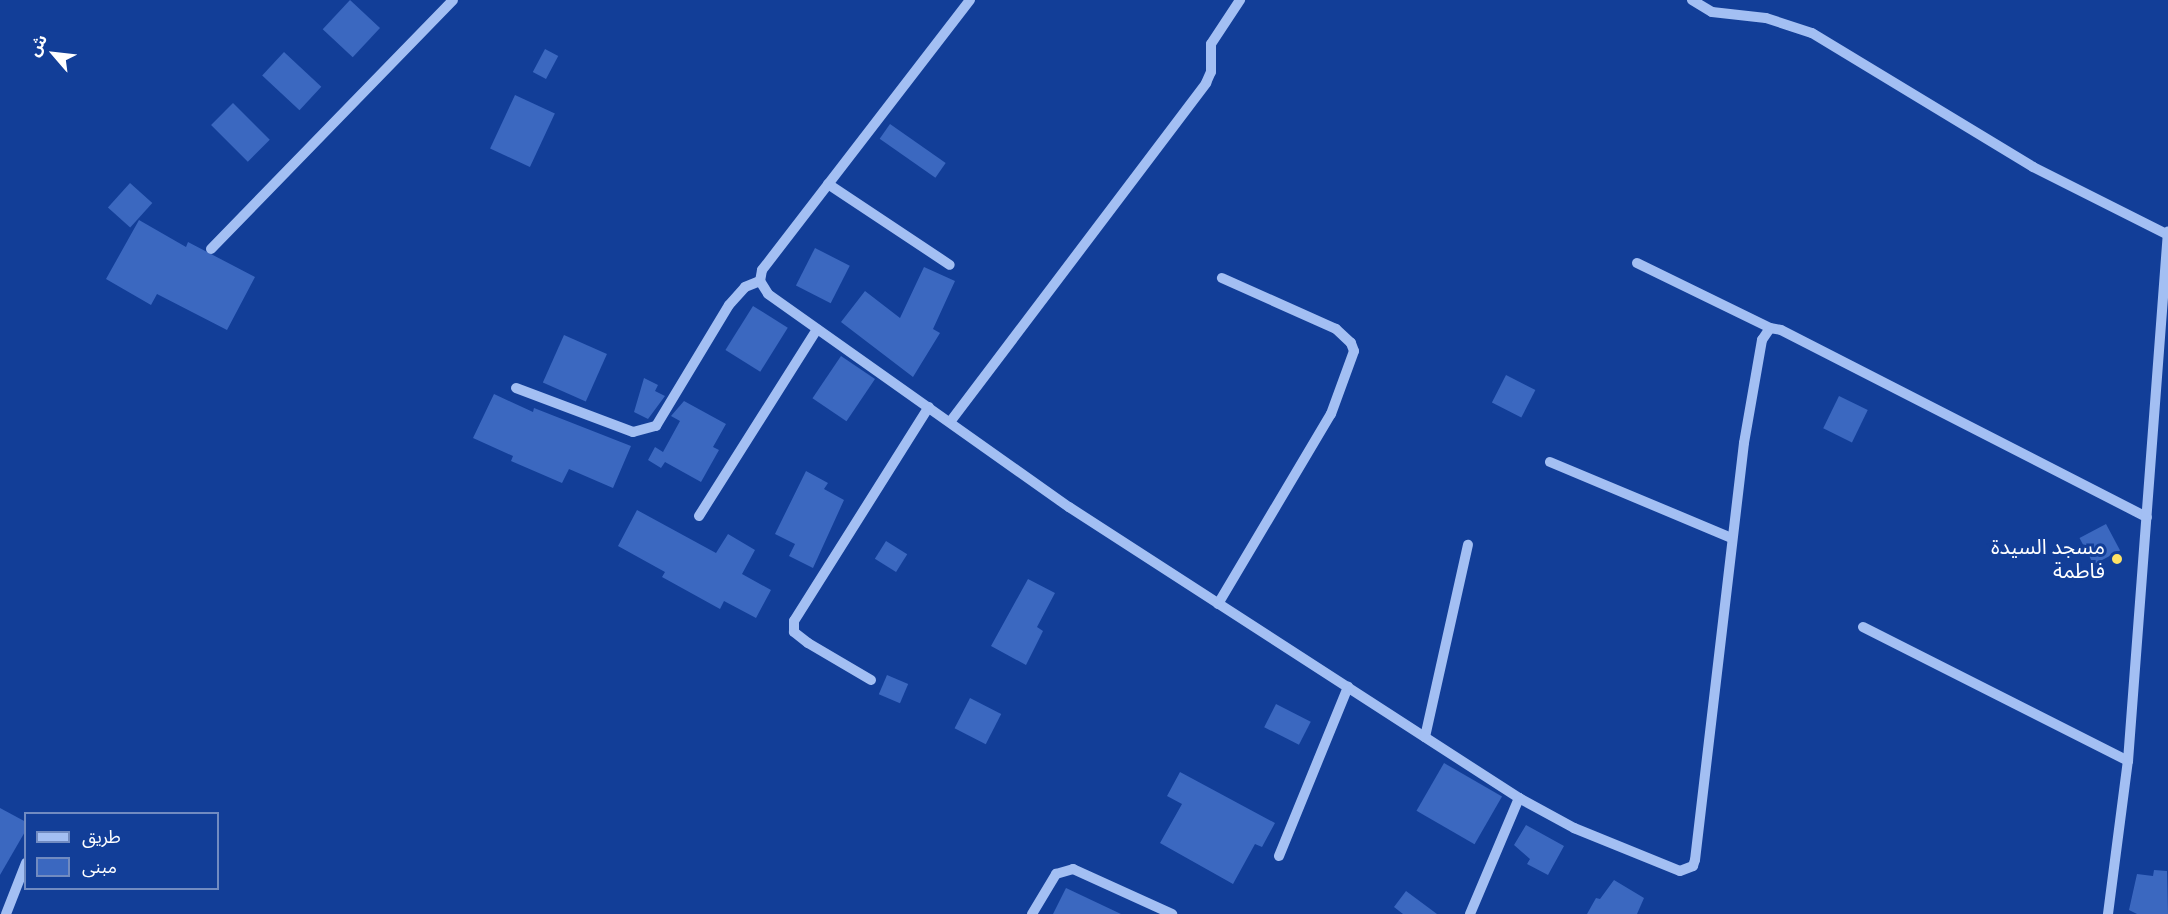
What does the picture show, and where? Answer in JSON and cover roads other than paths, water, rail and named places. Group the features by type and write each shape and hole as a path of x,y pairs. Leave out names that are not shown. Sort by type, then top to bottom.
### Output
{"street":[{"path":"211,249 453,0"},
{"path":"970,0 762,270 760,281 768,294 1069,507 1520,798 1574,828 1680,871 1693,866 1732,538 1760,351 1770,328"},
{"path":"950,422 1206,83 1211,72 1211,44 1240,0"},
{"path":"1692,0 1712,12 1766,18 1812,33 2033,166 2168,233 2128,761 2108,914"},
{"path":"828,184 950,265"},
{"path":"1637,263 1770,328 1781,330 2147,518"},
{"path":"1218,603 1332,414 1354,351 1336,329 1222,278"},
{"path":"516,388 633,432 656,426 729,305 745,287 760,281"},
{"path":"699,516 817,329"},
{"path":"871,680 808,643 794,632 794,621 928,407"},
{"path":"1550,462 1732,538"},
{"path":"1425,737 1468,545"},
{"path":"1863,627 2128,761"},
{"path":"1279,856 1348,687"},
{"path":"1470,914 1520,798"},
{"path":"6,914 24,868"},
{"path":"1032,914 1056,874 1073,869 1172,914"}],"place":[{"name":"مسجد السيدة فاطمة","path":"2117,559"}]}
